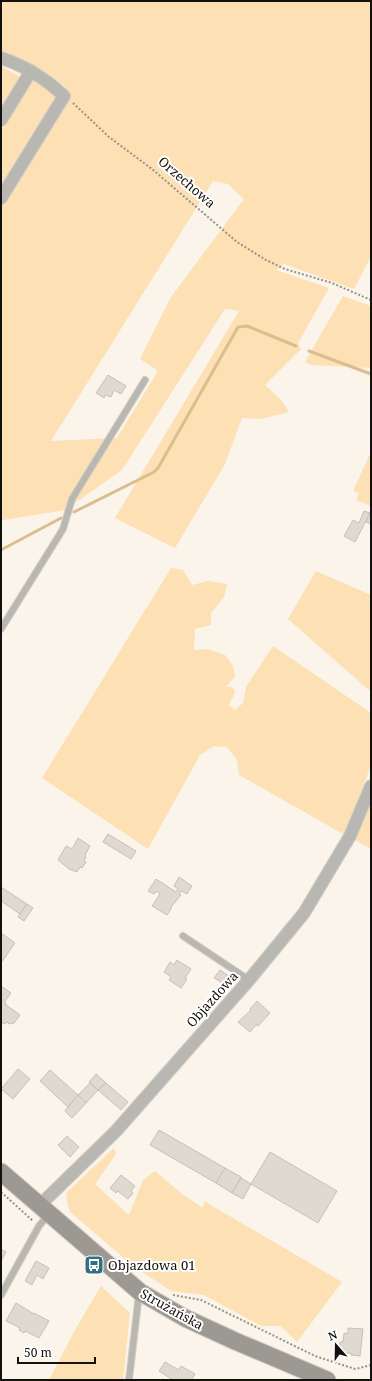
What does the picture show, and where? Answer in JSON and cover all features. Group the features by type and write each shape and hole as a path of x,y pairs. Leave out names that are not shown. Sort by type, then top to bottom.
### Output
{"main road":[{"name":"Strużańska","path":"1,1172 42,1215 140,1292 185,1318 327,1380"}],"street":[{"path":"1,58 31,71 51,84 64,96 1,198"},
{"path":"1,120 31,71"},
{"name":"Objazdowa","path":"42,1215 248,980 304,913 350,836 371,786"}],"lane":[{"path":"1,630 63,529 72,499 145,380"},
{"path":"183,936 248,980"},
{"path":"1,1295 42,1215"},
{"path":"129,1380 140,1292"}],"path":[{"name":"Orzechowa","path":"64,96 109,137 152,169 237,242 266,260 285,268 332,283 371,300"},
{"path":"1,1192 42,1215"},
{"path":"170,1295 200,1300 315,1356 355,1369 371,1365"}],"shaded area":[{"path":"1,1 371,1 371,256 354,289 284,264 276,270 329,288 298,343 301,349 265,385 281,400 289,412 261,419 242,418 225,464 175,548 115,518 239,311 225,309 122,470 65,510 3,520 1,523 1,206 68,96 62,91 65,86 9,53 5,58 1,56","holes":["213,181 228,184 244,199 171,297 140,359 158,371 117,438 51,441"]},
{"path":"1,66 22,78 1,112"},
{"path":"32,80 59,96 1,190 1,131"},
{"path":"343,296 371,306 371,368 312,365 305,362"},
{"path":"371,435 371,506 356,500 359,493 354,492 354,489 370,454"},
{"path":"171,568 183,570 192,585 208,581 227,584 224,597 211,613 211,625 195,629 194,650 208,649 225,655 233,666 235,676 226,687 233,687 235,693 229,705 235,710 243,703 246,687 273,646 371,713 371,765 345,835 239,775 237,760 227,747 214,746 200,755 148,849 42,778"},
{"path":"316,571 371,595 371,692 288,619"},
{"path":"371,797 371,849 352,838"},
{"path":"114,1148 116,1154 95,1184 129,1215 143,1180 155,1171 182,1194 203,1208 204,1201 342,1282 297,1342 281,1326 261,1326 204,1295 171,1291 132,1265 69,1211 66,1193"},
{"path":"101,1286 130,1313 123,1380 49,1380 75,1330"}],"building":[{"path":"108,375 126,386 121,394 114,390 111,397 105,395 104,398 96,393"},
{"path":"371,510 371,524 366,522"},
{"path":"364,511 370,513 355,542 344,536 353,520 359,523"},
{"path":"108,834 136,851 131,859 103,842"},
{"path":"78,838 90,846 85,855 86,857 84,861 86,862 77,872 69,869 58,860 66,846 72,849"},
{"path":"179,877 192,886 187,894 181,891 179,894 181,895 171,907 167,915 152,906 160,894 156,891 154,894 148,891 156,879 176,892 178,889 174,886"},
{"path":"1,887 27,904 20,914 1,901"},
{"path":"27,904 33,908 24,921 18,917"},
{"path":"1,933 15,943 1,963"},
{"path":"177,960 191,969 181,988 169,980 171,977 164,972 170,962 174,965"},
{"path":"220,970 229,976 224,984 214,978"},
{"path":"1,986 11,993 5,1001 6,1005 20,1015 14,1023 9,1024 7,1022 5,1024 1,1022"},
{"path":"257,1001 270,1013 250,1032 238,1022 251,1010 250,1009"},
{"path":"18,1069 30,1079 13,1099 1,1089"},
{"path":"50,1070 78,1095 68,1107 40,1081"},
{"path":"96,1074 106,1083 98,1090 89,1082"},
{"path":"90,1083 98,1090 86,1103 78,1095"},
{"path":"106,1083 128,1102 121,1110 98,1090"},
{"path":"78,1095 86,1103 72,1118 65,1111"},
{"path":"159,1130 225,1168 216,1183 150,1145"},
{"path":"67,1136 79,1147 70,1157 58,1145"},
{"path":"270,1152 337,1191 318,1223 251,1184"},
{"path":"225,1168 241,1177 232,1193 216,1183"},
{"path":"121,1175 135,1186 131,1191 133,1193 128,1199 118,1191 116,1193 110,1188"},
{"path":"241,1178 251,1184 243,1199 232,1193"},
{"path":"1,1249 6,1252 1,1261"},
{"path":"36,1261 49,1268 43,1279 37,1275 32,1285 25,1281"},
{"path":"16,1303 49,1321 39,1338 25,1331 24,1333 19,1330 20,1328 6,1321"},
{"path":"348,1328 363,1329 360,1356 351,1355 351,1353 343,1353 344,1350 339,1350 340,1342 343,1342 344,1333 348,1334"},
{"path":"165,1362 179,1370 181,1366 195,1374 192,1379 193,1380 173,1380 159,1371"}],"waterway":[{"path":"74,512 154,472 158,468 238,327 247,326 296,346"},
{"path":"309,351 371,374"},
{"path":"1,550 61,518"}],"place":[{"name":"Objazdowa 01","path":"94,1265"}]}
